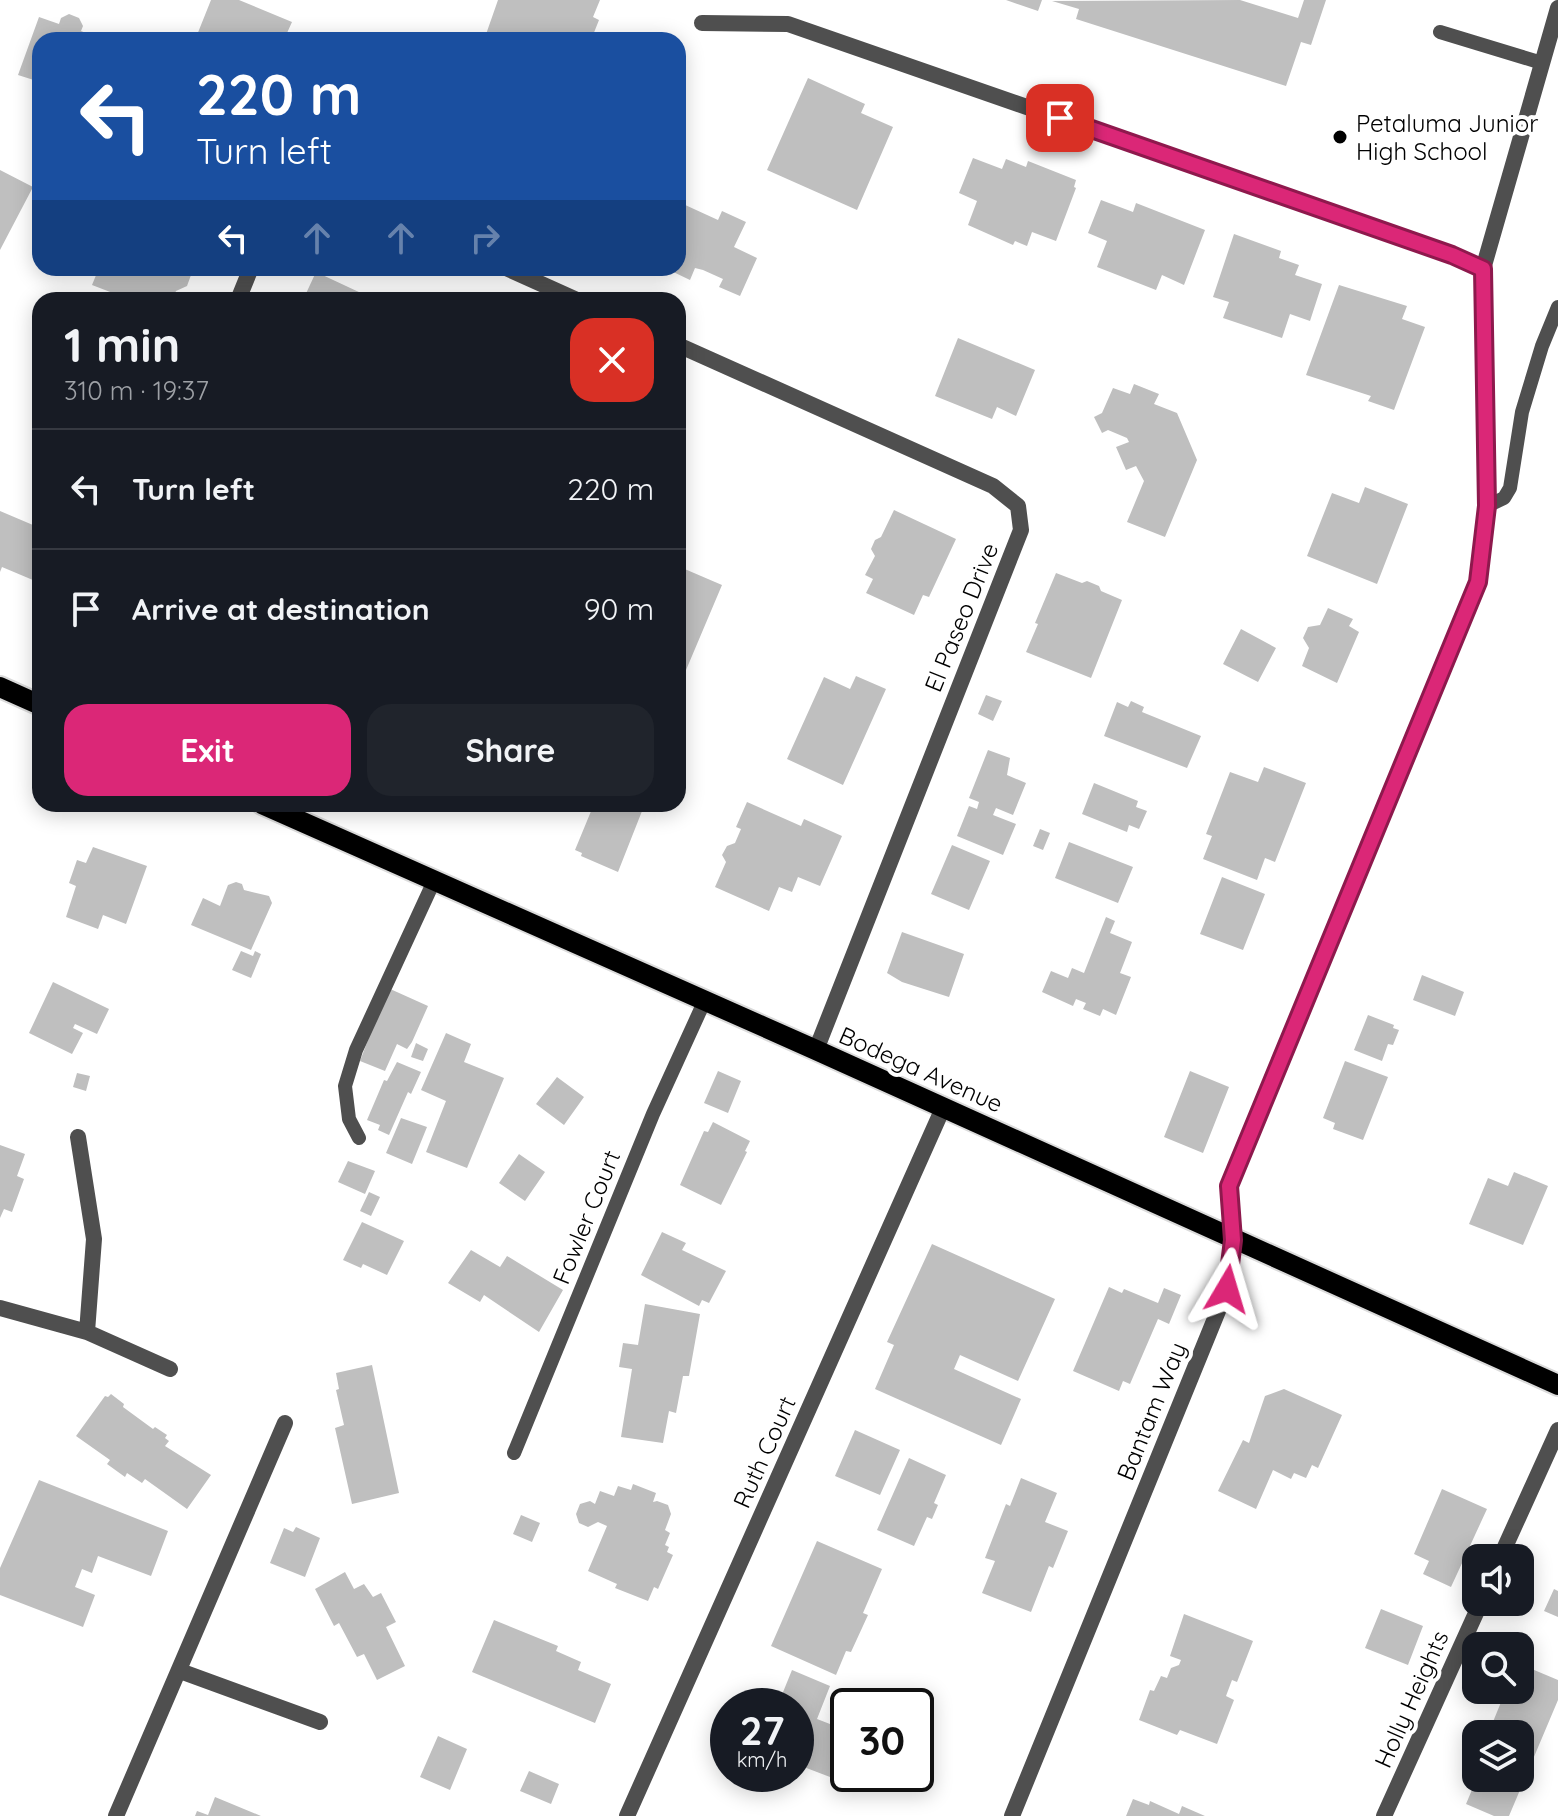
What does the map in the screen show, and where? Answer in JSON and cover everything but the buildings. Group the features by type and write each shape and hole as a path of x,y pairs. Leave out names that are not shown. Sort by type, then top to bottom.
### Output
{"main road":[{"path":"0,687 32,701"},
{"name":"Bodega Avenue","path":"280,812 1558,1385"}],"street":[{"name":"Bantam Way","path":"1012,1816 1227,1289 1233,1240 1229,1186 1478,582 1487,506 1483,269 1558,8"},
{"path":"702,23 788,24 1452,255 1483,269"},
{"path":"524,276 559,292"},
{"name":"El Paseo Drive","path":"686,349 993,486 1018,506 1021,530 816,1050"},
{"name":"Ruth Court","path":"627,1816 943,1108"},
{"path":"78,1137 94,1239 87,1332"},
{"path":"0,1308 87,1332 170,1369"},
{"path":"116,1816 285,1423"},
{"path":"1506,1544 1558,1430"},
{"name":"Holly Heights","path":"1384,1816 1475,1616"},
{"path":"180,1671 320,1722"}],"lane":[{"path":"1440,32 1542,63"},
{"path":"1487,506 1504,498 1510,488 1522,412 1542,346 1558,307"},
{"path":"359,1138 349,1119 345,1086 356,1050 434,881"},
{"name":"Fowler Court","path":"514,1453 653,1114 705,1000"}],"place":[{"name":"Petaluma Junior High School","path":"1340,137"}],"route":[{"path":"1060,118 1452,255 1483,269 1487,506 1478,582 1229,1186 1233,1240 1227,1289"}]}
